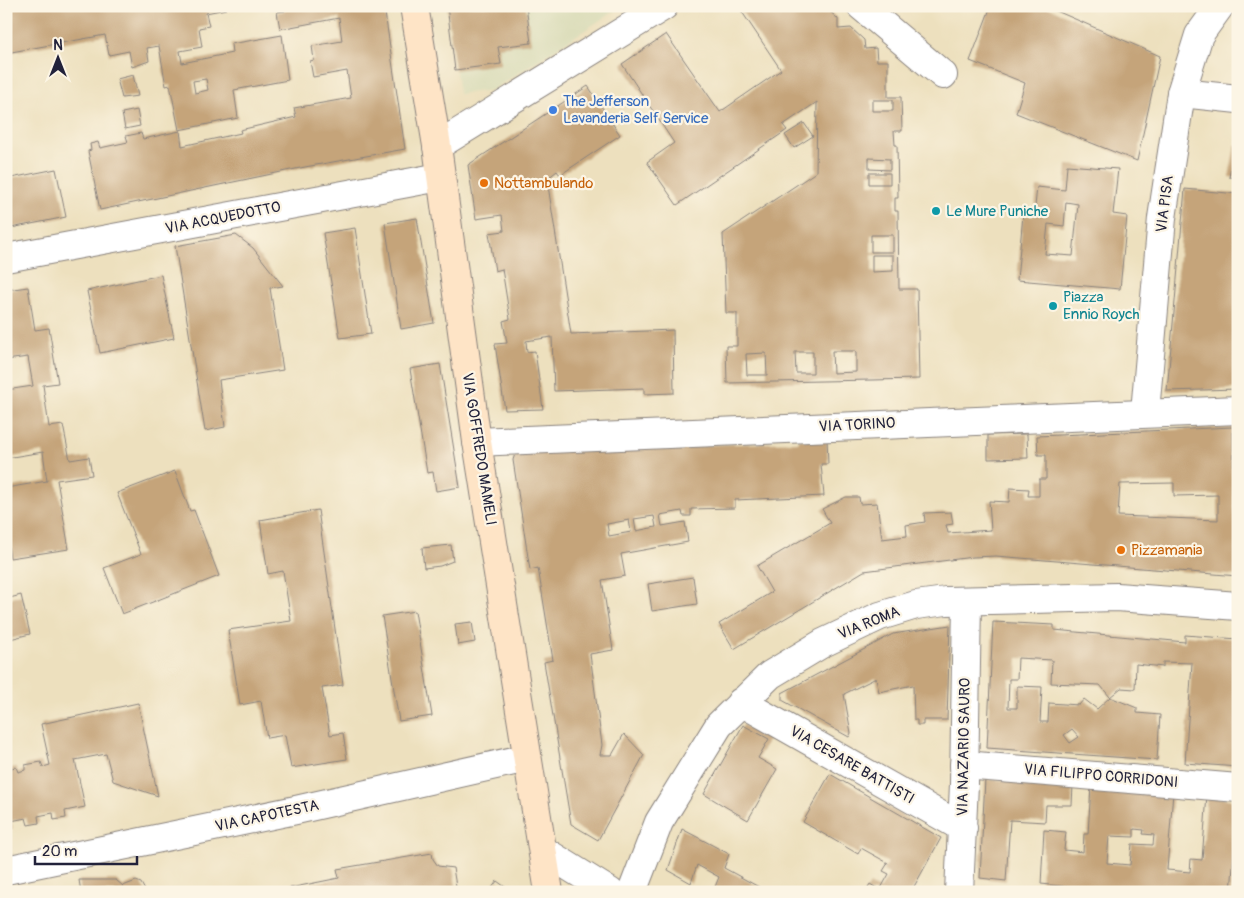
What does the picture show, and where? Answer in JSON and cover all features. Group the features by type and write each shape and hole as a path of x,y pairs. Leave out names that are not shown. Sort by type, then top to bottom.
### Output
{"main road":[{"name":"VIA GOFFREDO MAMELI","path":"414,6 437,146 477,442 550,892"}],"street":[{"path":"437,146 664,6"},
{"path":"861,6 943,75"},
{"name":"VIA PISA","path":"1145,412 1162,218 1181,93 1199,35 1220,6"},
{"path":"1181,93 1238,99"},
{"name":"VIA ACQUEDOTTO","path":"6,258 440,177"},
{"name":"VIA TORINO","path":"477,442 1145,412 1238,410"},
{"name":"VIA ROMA","path":"632,892 659,822 719,725 770,675 823,643 880,616 916,605 967,601 1117,597 1238,606"},
{"name":"VIA NAZARIO SAURO","path":"959,892 963,828 967,601"},
{"name":"VIA CESARE BATTISTI","path":"741,702 963,828"},
{"name":"VIA CAPOTESTA","path":"6,870 296,810 527,758"},
{"name":"VIA FILIPPO CORRIDONI","path":"964,765 1238,788"},
{"path":"544,851 610,892"}],"shaded area":[{"path":"447,6 622,6 492,90 459,94"}],"building":[{"path":"6,6 225,6 226,9 206,13 209,26 199,28 202,47 180,51 182,63 232,53 231,44 282,35 288,80 234,90 238,118 179,130 170,85 166,86 159,46 147,48 149,61 132,67 129,51 109,55 105,35 6,53","holes":["206,79 208,90 195,93 193,81"]},
{"path":"284,6 384,6 405,149 305,167 100,210 88,151 91,150 90,144 98,142 100,148 128,142 126,136 141,133 143,139 180,131 182,146 241,133 240,130 296,117 294,108 351,98 347,71 313,77 310,61 314,60 312,46 342,41 339,18 280,29 277,12 285,11"},
{"path":"447,6 526,6 531,43 498,47 501,64 455,70"},
{"path":"738,6 824,6 838,19 838,29 851,28 864,40 865,49 876,48 877,61 888,61 888,97 901,97 902,131 894,131 895,145 897,145 898,198 895,198 895,211 898,211 899,289 917,289 919,379 727,383 726,346 737,346 737,313 726,313 723,234 816,172 817,102 783,125 787,130 677,205 647,162 674,143 622,64 666,34 720,112 781,70","holes":["872,100 893,100 893,111 872,111","869,158 890,159 890,170 869,169","869,173 890,173 890,184 869,184","871,235 893,235 893,252 871,252","872,255 893,255 893,271 872,272","832,351 856,351 856,372 833,373","795,352 813,352 813,373 796,373","766,353 767,375 747,375 746,354"]},
{"path":"991,6 1045,6 1160,56 1137,161 1016,113 1025,83 970,61"},
{"path":"133,75 138,96 122,98 117,79"},
{"path":"588,86 620,135 560,175 557,171 547,179 571,334 673,330 674,393 644,394 644,388 554,391 552,337 526,341 527,352 535,351 543,409 505,410 495,344 507,343 503,321 510,319 502,269 495,271 489,233 504,231 502,215 476,219 468,165"},
{"path":"137,110 140,126 125,129 122,113"},
{"path":"804,123 813,136 794,148 785,135"},
{"path":"1235,145 1238,145 1238,178 1229,177"},
{"path":"1067,165 1118,169 1113,214 1127,216 1120,289 1017,280 1023,215 1034,216 1037,187 1065,190","holes":["1066,202 1078,204 1073,256 1045,254 1048,224 1064,226"]},
{"path":"56,169 66,217 6,229 6,179"},
{"path":"1185,189 1238,194 1237,389 1167,391"},
{"path":"417,218 434,323 401,329 385,223"},
{"path":"355,228 371,334 340,338 323,233"},
{"path":"236,235 253,248 283,286 270,288 283,370 219,380 225,427 205,431 175,246"},
{"path":"161,275 174,338 100,353 87,291"},
{"path":"28,287 35,330 49,328 58,383 43,385 49,427 63,425 70,460 89,457 92,475 57,480 69,549 10,558 6,532 6,488 47,481 43,452 6,458 6,390 33,386 28,357 6,360 6,290"},
{"path":"440,364 460,487 436,491 433,472 427,473 410,369"},
{"path":"1233,427 1234,513 1238,514 1238,576 996,556 973,557 864,571 734,649 719,624 772,592 757,566 830,523 822,509 846,497 859,497 860,504 877,503 882,539 907,536 906,525 925,522 924,513 951,512 953,524 946,525 948,533 991,530 989,501 1009,502 1010,488 1029,489 1028,496 1039,496 1039,479 1046,479 1046,455 1038,455 1037,436","holes":["1174,483 1174,496 1218,495 1218,520 1118,516 1120,484"]},
{"path":"1027,434 1028,458 988,459 988,435"},
{"path":"827,439 828,464 821,464 824,496 735,500 735,508 691,509 691,516 683,516 682,511 660,515 662,526 685,522 688,542 621,554 625,576 602,580 613,650 590,654 602,745 600,755 612,755 624,734 644,755 598,840 571,824 544,662 553,660 538,568 530,570 513,460 516,451 799,442 799,440","holes":["654,516 656,527 636,531 634,519","629,520 631,532 609,536 607,524"]},
{"path":"175,471 190,511 194,510 219,576 122,614 104,568 141,554 117,493"},
{"path":"318,510 343,685 322,688 330,735 343,733 347,759 291,768 285,735 267,738 261,701 240,705 228,630 291,621 283,571 268,574 260,520"},
{"path":"451,545 453,561 440,566 424,568 422,548"},
{"path":"693,577 697,604 652,611 648,584"},
{"path":"21,595 30,634 6,640 6,599"},
{"path":"415,611 432,716 399,721 382,616"},
{"path":"472,622 475,642 458,645 455,624"},
{"path":"993,622 1054,625 1054,630 1185,642 1185,635 1238,639 1238,767 1185,763 1192,663 1163,662 1163,667 1136,664 1135,689 1121,688 1110,697 1137,708 1137,713 1160,715 1157,760 987,748","holes":["1018,658 1052,660 1051,683 1100,685 1110,697 1097,709 1084,699 1079,705 1049,703 1048,722 1040,722 1042,687 1017,686 1017,708 1008,708 1009,679 1017,679","1072,729 1079,737 1070,743 1064,735"]},
{"path":"950,625 947,720 923,720 923,725 917,725 917,720 914,720 913,685 879,692 876,678 844,694 851,733 849,737 782,700 782,693 893,634"},
{"path":"138,703 158,796 113,781 106,754 75,760 85,807 65,811 66,818 54,820 53,813 38,816 39,823 28,825 26,818 11,821 13,829 6,830 6,769 16,767 18,772 25,770 25,765 41,762 43,767 50,765 41,724"},
{"path":"743,725 769,739 758,758 777,769 748,820 704,794"},
{"path":"830,774 941,838 911,892 865,892 870,884 880,890 889,874 883,871 888,863 861,848 858,854 803,822"},
{"path":"985,779 1073,785 1072,805 1046,805 1045,822 1010,820 1006,881 980,878"},
{"path":"1091,786 1173,792 1167,870 1190,872 1191,859 1202,860 1207,795 1238,801 1231,892 1117,892 1041,884 1044,830 1066,832 1064,850 1083,852 1084,834 1088,834","holes":["1134,829 1144,830 1143,834 1154,835 1153,845 1132,844 1130,865 1107,863 1109,836 1134,837"]},
{"path":"682,829 729,854 724,868 768,892 713,892 719,877 697,865 691,883 668,870"},
{"path":"432,853 433,859 438,866 453,868 457,892 270,892 339,878 337,869"},
{"path":"79,880 116,880 123,886 136,881 141,883 146,892 81,892"},
{"path":"497,881 512,892 489,892"}],"place":[{"name":"The Jefferson Lavanderia Self Service","path":"553,110"},
{"name":"Nottambulando","path":"484,183"},
{"name":"Le Mure Puniche","path":"936,211"},
{"name":"Piazza Ennio Roych","path":"1053,306"},
{"name":"Pizzamania","path":"1121,550"}]}
